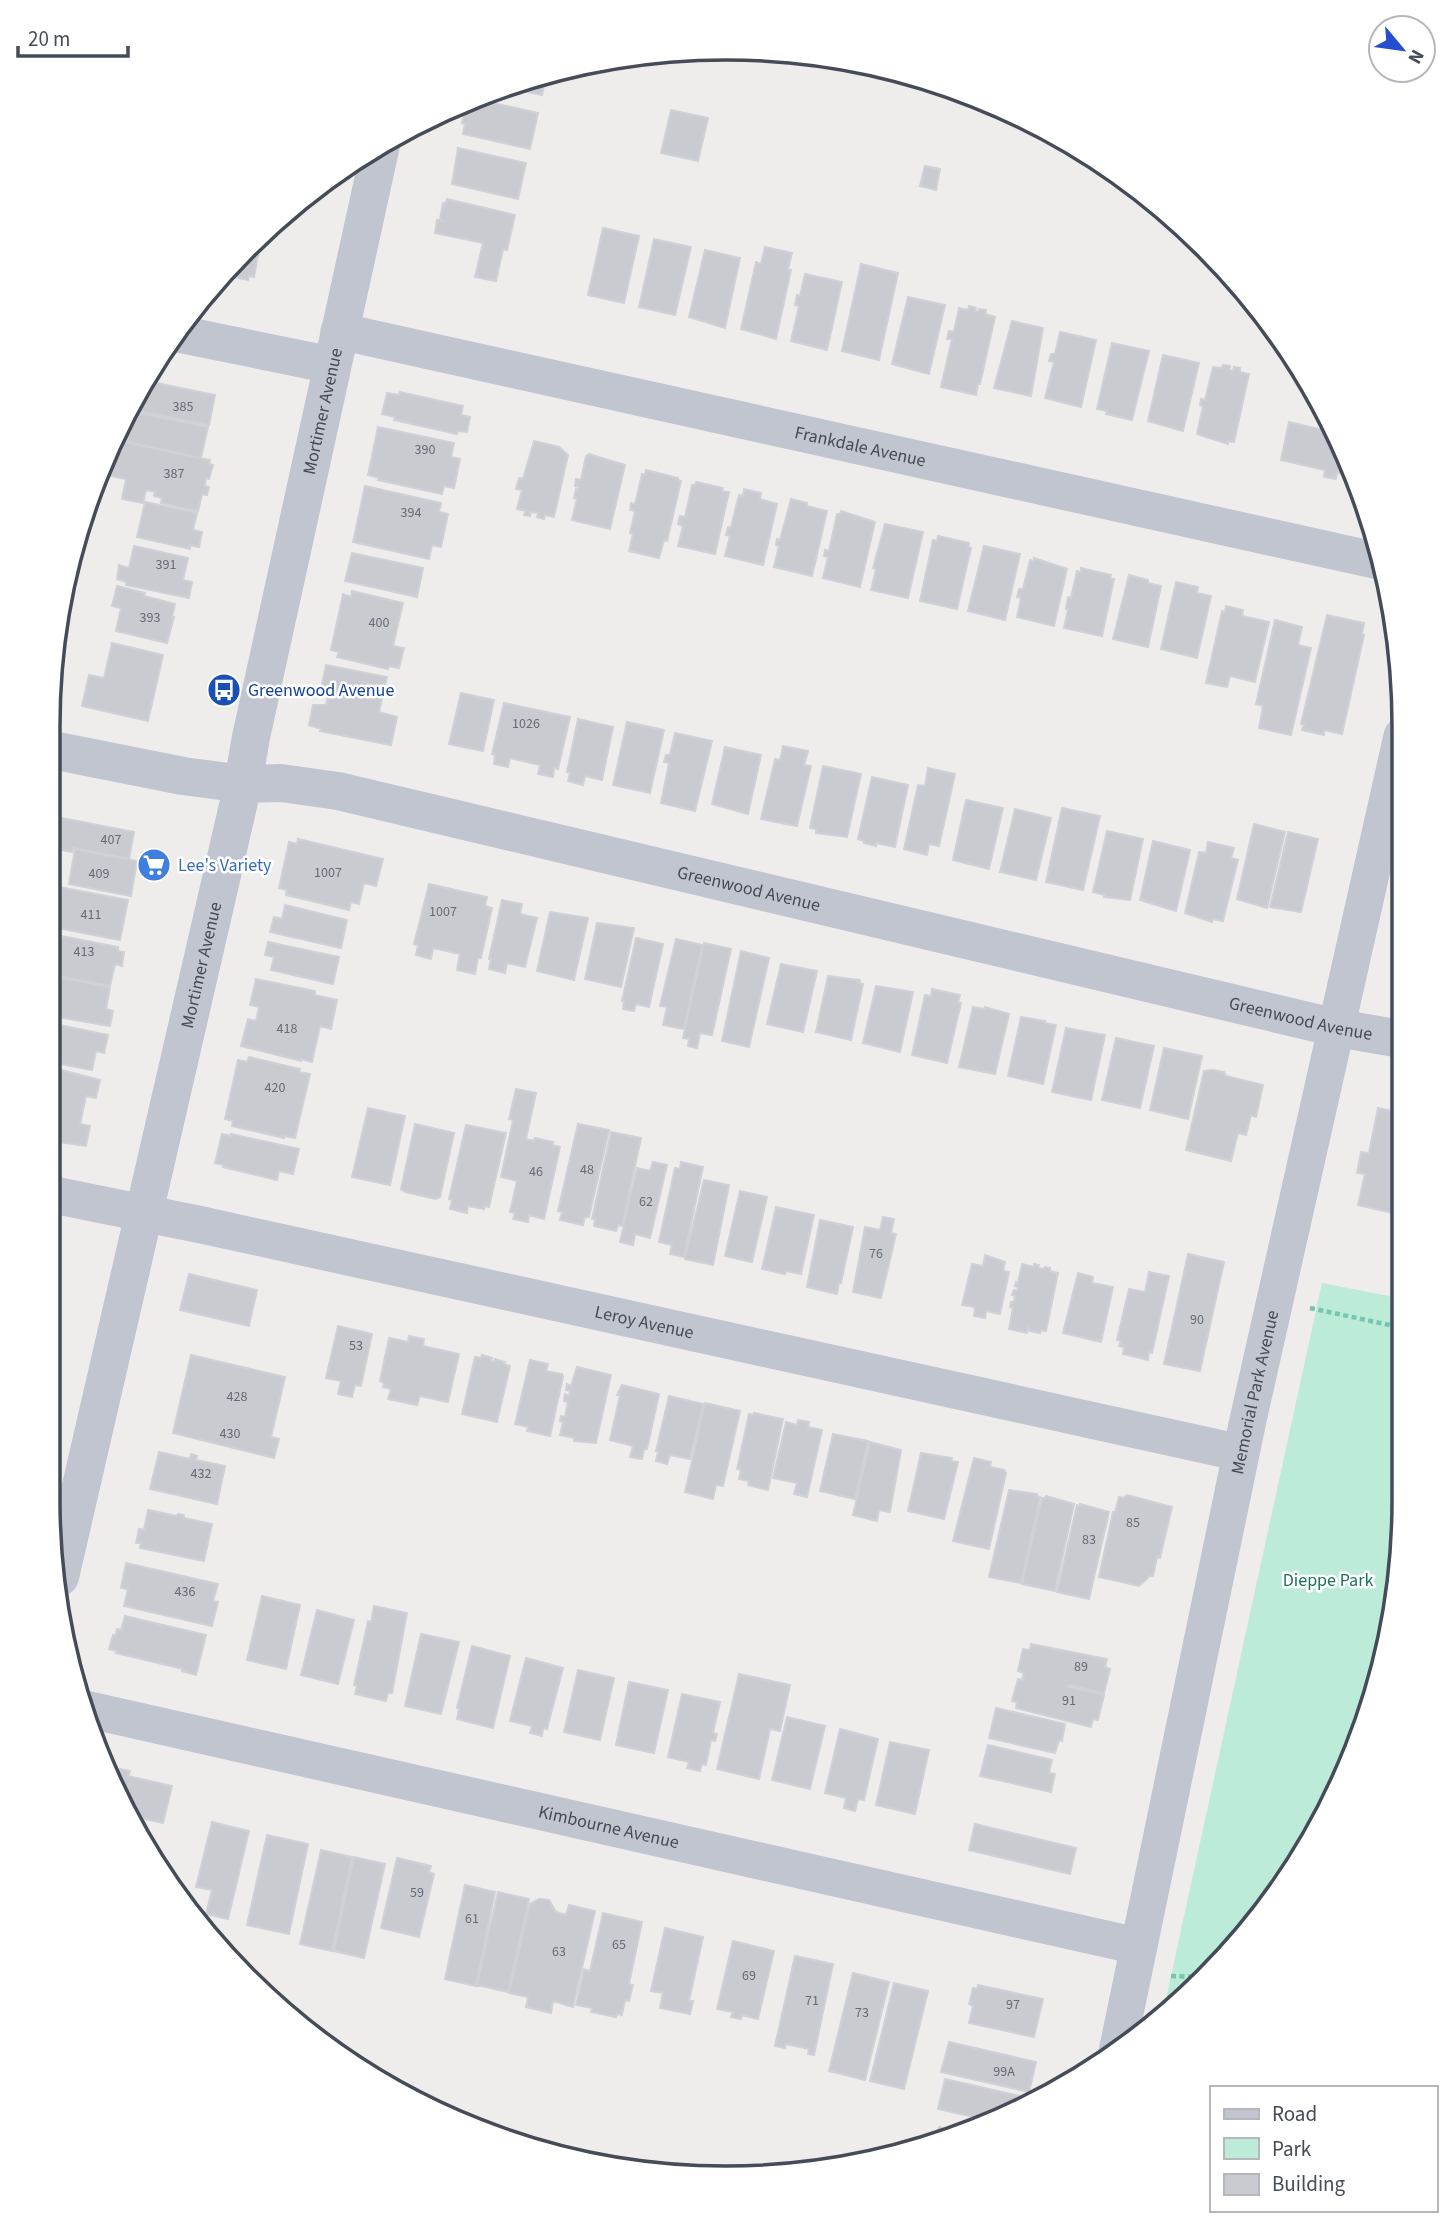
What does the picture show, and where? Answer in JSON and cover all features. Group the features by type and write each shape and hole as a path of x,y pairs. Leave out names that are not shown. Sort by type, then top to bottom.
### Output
{"street":[{"name":"Mortimer Avenue","path":"63,1564 243,784 377,159"},
{"name":"Frankdale Avenue","path":"186,335 335,348 1370,559"},
{"name":"Greenwood Avenue","path":"60,752 183,776 243,784 281,783 338,790 1337,1028 1392,1037"},
{"name":"Memorial Park Avenue","path":"1120,2037 1241,1453 1392,781"},
{"name":"Leroy Avenue","path":"60,1196 144,1212 1241,1453"},
{"name":"Kimbourne Avenue","path":"94,1711 1137,1946"}],"path":[{"path":"1275,1300 1392,1325"},
{"path":"1166,1975 1190,1977"}],"green space":[{"name":"Dieppe Park","path":"1322,1283 1392,1297 1390,1544 1379,1630 1356,1715 1323,1795 1279,1871 1226,1940 1166,1999"}],"building":[{"path":"544,85 542,95 524,91"},
{"path":"491,103 538,113 530,149 463,134 465,124 462,123 464,113"},
{"path":"671,110 708,118 698,161 661,153"},
{"path":"458,148 526,163 518,199 452,184"},
{"path":"925,166 940,169 936,190 920,186"},
{"path":"447,199 515,215 507,250 503,249 496,281 475,277 483,243 435,233 437,220 442,221 440,219 443,203 446,203"},
{"path":"603,228 639,236 624,303 588,295"},
{"path":"654,239 691,247 675,315 639,307"},
{"path":"765,247 792,253 788,270 791,270 776,339 741,329 756,262 761,264"},
{"path":"705,250 740,258 725,328 689,317"},
{"path":"259,251 254,277 249,276 248,280 234,277"},
{"path":"861,264 898,273 879,360 842,351"},
{"path":"805,274 842,282 827,350 791,341 799,306 795,305 797,295 800,296"},
{"path":"908,297 945,305 929,374 892,364"},
{"path":"969,306 976,308 975,311 978,312 979,309 986,310 985,314 995,317 976,395 941,387 952,339 947,339 949,331 954,332 959,308 968,310"},
{"path":"1012,321 1043,328 1031,396 994,388"},
{"path":"1060,332 1096,340 1081,407 1045,398 1054,362 1049,361 1051,354 1055,354"},
{"path":"1112,343 1149,351 1132,420 1097,409"},
{"path":"1163,355 1199,363 1183,431 1148,421"},
{"path":"1223,365 1230,366 1229,370 1240,368 1240,372 1249,374 1234,442 1228,441 1228,444 1197,434 1203,406 1200,405 1201,399 1205,400 1213,367 1222,368"},
{"path":"155,383 215,395 209,425 139,411"},
{"path":"400,392 463,406 461,415 470,417 467,432 458,431 457,434 394,420 395,417 382,414 387,393 399,395"},
{"path":"138,413 208,427 201,458 127,442 130,427"},
{"path":"1289,422 1322,430 1342,474 1337,473 1336,479 1324,477 1325,470 1281,460"},
{"path":"378,427 454,443 451,457 460,459 454,488 444,486 442,494 378,480 379,478 368,475"},
{"path":"534,441 559,447 568,455 554,517 545,515 544,519 537,517 539,513 524,515 526,511 517,509 522,490 516,489 519,478 523,479"},
{"path":"123,442 210,460 209,464 213,465 209,479 206,478 205,486 209,487 207,495 202,494 198,511 161,503 162,498 154,496 155,492 146,490 143,503 122,499 126,479 111,476"},
{"path":"589,454 625,465 610,529 572,520 577,498 574,498 579,487 575,486 576,479 581,480 586,456"},
{"path":"646,470 681,481 667,541 664,540 659,558 629,551 635,511 630,510 631,503 635,504 642,474 645,475"},
{"path":"696,482 729,492 715,554 678,546 683,526 678,524 680,516 685,517 692,485"},
{"path":"365,486 441,503 439,512 448,514 441,547 432,545 429,559 353,542"},
{"path":"744,489 761,493 760,499 777,504 763,565 725,556 730,536 726,535 728,527 731,527 739,495 743,496"},
{"path":"791,499 827,511 812,576 774,567 779,546 776,545 777,539 780,540"},
{"path":"145,502 197,513 193,530 202,532 199,547 190,545 190,549 137,537"},
{"path":"841,511 875,522 860,587 823,578 828,557 824,556 825,550 829,551 837,514"},
{"path":"885,524 923,532 908,598 871,590 876,569 873,568"},
{"path":"938,536 969,543 968,547 971,548 957,609 920,601 933,540 937,541"},
{"path":"134,546 188,558 183,580 192,582 189,598 126,585 126,582 117,579 119,565 129,568"},
{"path":"984,546 1020,554 1005,620 968,611"},
{"path":"352,553 423,568 417,597 345,581"},
{"path":"1034,558 1067,569 1054,626 1017,617 1021,598 1017,597 1019,589 1023,589 1030,560 1034,561"},
{"path":"1081,568 1111,575 1110,579 1114,579 1102,636 1064,628 1068,597 1071,598 1077,571 1081,572"},
{"path":"1129,575 1161,586 1148,647 1113,639"},
{"path":"1176,582 1198,587 1197,593 1211,596 1197,658 1161,649"},
{"path":"117,586 175,604 167,643 116,631 121,608 112,606"},
{"path":"352,591 403,603 393,646 404,648 399,668 389,666 388,669 337,657 339,652 331,650 343,594 351,597"},
{"path":"1226,606 1243,610 1242,616 1269,622 1255,682 1230,676 1227,687 1206,683 1222,611 1225,612"},
{"path":"1327,615 1364,623 1364,635 1342,734 1324,730 1324,735 1302,730 1304,724 1301,724"},
{"path":"1275,620 1302,627 1298,645 1311,648 1291,735 1259,728 1263,706 1256,704"},
{"path":"112,643 163,655 148,721 82,706 89,675 104,678"},
{"path":"326,665 387,677 379,712 397,717 391,745 320,731 321,729 309,725 313,705 326,705 329,691 321,689"},
{"path":"461,693 494,700 483,751 449,744"},
{"path":"504,703 570,717 558,769 554,768 553,777 538,774 540,765 510,758 508,767 494,764 495,755 492,754"},
{"path":"578,719 613,727 602,780 585,776 583,785 568,781 570,773 567,772"},
{"path":"627,722 664,730 650,793 613,785"},
{"path":"675,733 712,741 695,811 661,803 669,763 664,762 666,755 670,755"},
{"path":"783,746 808,751 804,765 811,766 797,826 761,819 775,759 780,760"},
{"path":"725,747 761,755 748,814 712,804"},
{"path":"823,766 861,774 847,837 816,833 816,829 810,828"},
{"path":"928,768 955,774 939,846 929,844 927,855 904,849 918,785 925,786"},
{"path":"872,777 908,785 895,847 876,843 876,846 858,839"},
{"path":"966,800 1003,808 989,869 953,860"},
{"path":"1062,808 1100,816 1083,890 1046,882"},
{"path":"1015,809 1051,818 1036,880 1000,872"},
{"path":"60,818 134,832 129,859 73,848 72,852 60,850"},
{"path":"1254,824 1285,832 1267,908 1237,899"},
{"path":"1107,831 1143,839 1130,900 1104,897 1105,895 1093,892"},
{"path":"1288,832 1318,839 1301,912 1270,907"},
{"path":"298,839 383,859 376,886 364,883 359,904 351,902 349,910 286,895 287,890 279,888 289,842 297,844"},
{"path":"1153,841 1190,850 1176,911 1140,900"},
{"path":"1208,842 1234,848 1231,858 1238,860 1223,921 1213,919 1212,922 1185,913 1199,852 1206,853"},
{"path":"75,849 137,861 131,896 69,884"},
{"path":"429,884 487,897 485,906 492,908 475,974 457,970 460,954 433,948 431,959 416,955 418,945 414,944"},
{"path":"60,887 128,900 120,940 60,929"},
{"path":"502,900 522,904 520,914 537,918 525,967 507,963 505,973 489,969"},
{"path":"285,905 347,920 341,948 270,932 274,917 282,919"},
{"path":"550,912 588,918 574,980 537,971"},
{"path":"597,923 634,928 621,987 585,979"},
{"path":"60,936 118,947 118,951 124,952 122,966 115,964 110,986 60,977"},
{"path":"636,938 663,944 649,1007 636,1004 634,1011 623,1009 622,1001"},
{"path":"676,939 702,945 684,1029 663,1025 667,1007 660,1006"},
{"path":"268,942 339,957 333,984 271,970 274,957 265,955"},
{"path":"704,943 731,949 712,1035 700,1033 697,1048 688,1046 689,1039 683,1038"},
{"path":"741,951 769,958 749,1047 722,1041"},
{"path":"781,964 817,971 803,1032 767,1024"},
{"path":"828,976 860,980 859,983 863,984 851,1040 816,1032"},
{"path":"60,978 110,987 106,1009 113,1011 110,1026 60,1018"},
{"path":"256,979 315,991 315,995 337,1000 331,1029 320,1026 312,1062 241,1046 248,1019 256,1021 259,1007 250,1005"},
{"path":"876,986 913,992 900,1052 863,1043"},
{"path":"932,989 960,995 958,1003 961,1003 947,1063 912,1055 925,995 931,996"},
{"path":"973,1007 985,1007 1009,1014 995,1074 959,1067"},
{"path":"1021,1017 1056,1025 1043,1084 1008,1076"},
{"path":"60,1025 108,1035 104,1053 96,1051 92,1070 60,1064"},
{"path":"1066,1028 1105,1035 1091,1100 1052,1092"},
{"path":"1116,1038 1154,1046 1140,1108 1102,1100"},
{"path":"1164,1048 1202,1056 1188,1119 1150,1110"},
{"path":"249,1057 300,1069 299,1072 310,1074 295,1138 232,1126 233,1121 225,1119 238,1060 247,1062"},
{"path":"60,1070 100,1080 96,1098 86,1096 80,1124 90,1126 86,1146 60,1142"},
{"path":"1212,1070 1263,1085 1256,1117 1251,1115 1246,1135 1238,1133 1231,1161 1186,1150 1204,1071"},
{"path":"516,1089 536,1093 526,1139 553,1142 552,1145 560,1147 544,1219 529,1215 528,1222 513,1219 515,1213 510,1212 517,1181 501,1177 513,1120 509,1119"},
{"path":"368,1108 405,1116 390,1185 352,1177"},
{"path":"1378,1108 1392,1111 1392,1213 1358,1205 1365,1174 1357,1173 1361,1152 1369,1153"},
{"path":"415,1124 454,1133 440,1197 436,1199 401,1189"},
{"path":"578,1124 609,1130 589,1217 585,1217 583,1225 560,1220 562,1212 558,1211"},
{"path":"466,1125 506,1133 489,1207 484,1206 484,1209 468,1206 467,1213 450,1209 452,1200 449,1199"},
{"path":"611,1132 641,1138 622,1226 618,1225 616,1231 594,1226 595,1219 592,1219"},
{"path":"222,1134 299,1149 293,1174 279,1171 277,1180 215,1163"},
{"path":"653,1162 667,1165 650,1238 635,1234 633,1245 620,1242 637,1168 650,1171"},
{"path":"681,1162 703,1167 684,1257 670,1254 672,1245 659,1242 675,1168 680,1169"},
{"path":"704,1180 729,1185 713,1265 685,1259"},
{"path":"740,1191 767,1197 752,1262 725,1256"},
{"path":"776,1207 814,1215 801,1274 762,1269"},
{"path":"883,1217 894,1219 891,1233 896,1234 881,1298 853,1292 865,1227 880,1230"},
{"path":"820,1220 853,1227 837,1294 807,1287"},
{"path":"1188,1254 1224,1262 1200,1371 1164,1364"},
{"path":"985,1255 1005,1262 1003,1271 1009,1272 1000,1314 986,1311 985,1318 974,1316 975,1307 962,1305 972,1264 983,1266"},
{"path":"1022,1264 1034,1267 1034,1264 1039,1265 1038,1268 1050,1268 1050,1271 1058,1273 1046,1331 1041,1330 1040,1333 1030,1331 1028,1327 1027,1333 1009,1329 1013,1308 1010,1307 1015,1296 1012,1295 1014,1290 1017,1291 1018,1287 1015,1286"},
{"path":"1149,1272 1169,1276 1152,1353 1149,1352 1148,1360 1123,1354 1124,1347 1119,1346 1121,1341 1117,1340 1129,1289 1145,1292"},
{"path":"1078,1273 1093,1277 1092,1283 1113,1287 1101,1342 1063,1333"},
{"path":"189,1274 257,1290 249,1326 180,1310"},
{"path":"338,1326 372,1334 361,1386 355,1385 352,1397 338,1394 341,1381 326,1378"},
{"path":"409,1336 424,1339 423,1346 459,1354 448,1402 420,1396 417,1405 388,1399 391,1389 383,1387 384,1383 380,1381 389,1338 408,1342"},
{"path":"191,1355 285,1377 271,1437 279,1439 274,1458 173,1433"},
{"path":"482,1355 492,1358 491,1361 494,1362 495,1359 510,1366 497,1422 462,1414 475,1357 481,1358"},
{"path":"530,1360 548,1364 546,1371 562,1374 563,1377 550,1436 527,1431 528,1427 515,1424"},
{"path":"577,1367 611,1375 596,1443 574,1441 574,1438 560,1435 563,1422 560,1421 561,1416 565,1417 568,1402 564,1401 565,1394 569,1396 570,1391 566,1390 567,1384 571,1386"},
{"path":"622,1385 659,1394 647,1449 644,1449 642,1459 630,1457 633,1446 610,1440 620,1395 617,1395"},
{"path":"669,1396 703,1404 690,1459 670,1455 667,1464 656,1461 656,1451"},
{"path":"705,1403 740,1411 723,1486 716,1485 713,1499 685,1492"},
{"path":"749,1414 783,1419 768,1490 748,1485 749,1481 739,1479 741,1470 737,1469"},
{"path":"798,1420 809,1422 808,1427 822,1430 807,1497 794,1494 797,1483 773,1478 786,1422 797,1425"},
{"path":"833,1434 868,1441 855,1499 820,1491"},
{"path":"870,1442 901,1450 890,1512 879,1510 877,1521 853,1515"},
{"path":"159,1452 190,1459 191,1454 197,1456 196,1460 225,1466 217,1504 150,1489"},
{"path":"921,1453 952,1458 951,1461 958,1462 944,1519 908,1511"},
{"path":"974,1458 991,1462 990,1467 1004,1470 1006,1473 989,1549 953,1541"},
{"path":"1009,1490 1037,1494 1040,1497 1021,1583 989,1577"},
{"path":"1127,1495 1172,1507 1153,1576 1139,1586 1099,1577 1113,1512 1119,1497"},
{"path":"1046,1496 1074,1504 1055,1591 1022,1584 1042,1498"},
{"path":"1077,1505 1109,1512 1089,1599 1057,1592"},
{"path":"148,1510 184,1515 184,1518 212,1524 204,1561 140,1548 141,1543 136,1543 139,1529 144,1530"},
{"path":"126,1563 218,1584 213,1601 218,1602 212,1626 124,1606 128,1589 121,1588"},
{"path":"262,1596 300,1605 286,1669 247,1660"},
{"path":"374,1606 407,1613 392,1693 388,1693 386,1701 355,1694 357,1686 354,1685 368,1621 371,1622"},
{"path":"317,1610 354,1620 338,1684 301,1675"},
{"path":"125,1616 206,1635 196,1675 109,1649 113,1635 116,1635 117,1629 121,1630"},
{"path":"421,1634 459,1642 441,1714 405,1706"},
{"path":"1031,1644 1107,1659 1105,1667 1110,1669 1104,1693 1069,1685 1068,1687 1104,1695 1098,1720 1093,1719 1091,1727 1016,1708 1017,1702 1012,1701 1018,1679 1022,1680 1024,1673 1018,1671 1023,1649 1030,1650"},
{"path":"472,1646 510,1656 493,1728 457,1719 457,1708"},
{"path":"526,1658 563,1668 547,1729 543,1728 542,1736 530,1733 532,1726 510,1721"},
{"path":"578,1670 614,1678 600,1740 564,1732"},
{"path":"739,1674 790,1685 780,1731 770,1729 759,1779 717,1769"},
{"path":"629,1682 668,1690 654,1753 616,1745"},
{"path":"682,1694 720,1702 713,1733 717,1734 715,1741 711,1740 706,1765 702,1764 700,1771 687,1768 689,1762 668,1757"},
{"path":"996,1708 1065,1724 1062,1741 1059,1740 1055,1753 989,1738"},
{"path":"787,1717 825,1726 810,1789 772,1780"},
{"path":"840,1729 878,1739 864,1800 858,1799 855,1811 844,1808 846,1798 825,1793"},
{"path":"890,1742 929,1750 915,1814 876,1805"},
{"path":"988,1745 1052,1760 1049,1773 1055,1774 1051,1792 980,1776"},
{"path":"120,1769 130,1771 128,1776 172,1786 163,1823 140,1818 119,1774"},
{"path":"212,1822 249,1831 228,1919 206,1914 212,1890 196,1887"},
{"path":"975,1824 1076,1848 1070,1874 969,1850"},
{"path":"267,1835 308,1844 289,1934 247,1925"},
{"path":"321,1850 352,1857 332,1951 300,1944"},
{"path":"354,1857 385,1864 364,1958 334,1951"},
{"path":"397,1858 431,1866 429,1872 434,1874 419,1937 381,1928"},
{"path":"465,1885 495,1892 476,1986 445,1979"},
{"path":"498,1892 529,1899 508,1992 477,1985"},
{"path":"539,1899 549,1900 556,1912 566,1915 569,1905 595,1911 573,2007 553,2001 551,2013 526,2007 528,1997 509,1993 530,1904"},
{"path":"603,1913 642,1922 629,1984 633,1985 629,2001 625,2000 622,2015 617,2014 616,2017 591,2012 592,2008 576,2005 584,1969 590,1971"},
{"path":"665,1928 703,1937 689,2001 693,2001 690,2014 660,2008 663,1993 651,1991"},
{"path":"733,1941 774,1951 758,2019 742,2015 741,2019 731,2017 733,2012 717,2009"},
{"path":"795,1956 833,1964 814,2055 808,2054 809,2049 786,2044 785,2048 775,2046"},
{"path":"853,1973 889,1982 865,2080 829,2071"},
{"path":"894,1983 928,1991 904,2089 870,2081"},
{"path":"978,1985 1043,1999 1034,2037 969,2023 973,2006 969,2004 973,1988 977,1989"},
{"path":"949,2042 1036,2062 1029,2092 941,2072"},
{"path":"945,2079 1023,2097 976,2118 938,2109"}],"place":[{"name":"Greenwood Avenue","path":"224,690"},
{"name":"Lee's Variety","path":"154,865"}]}
